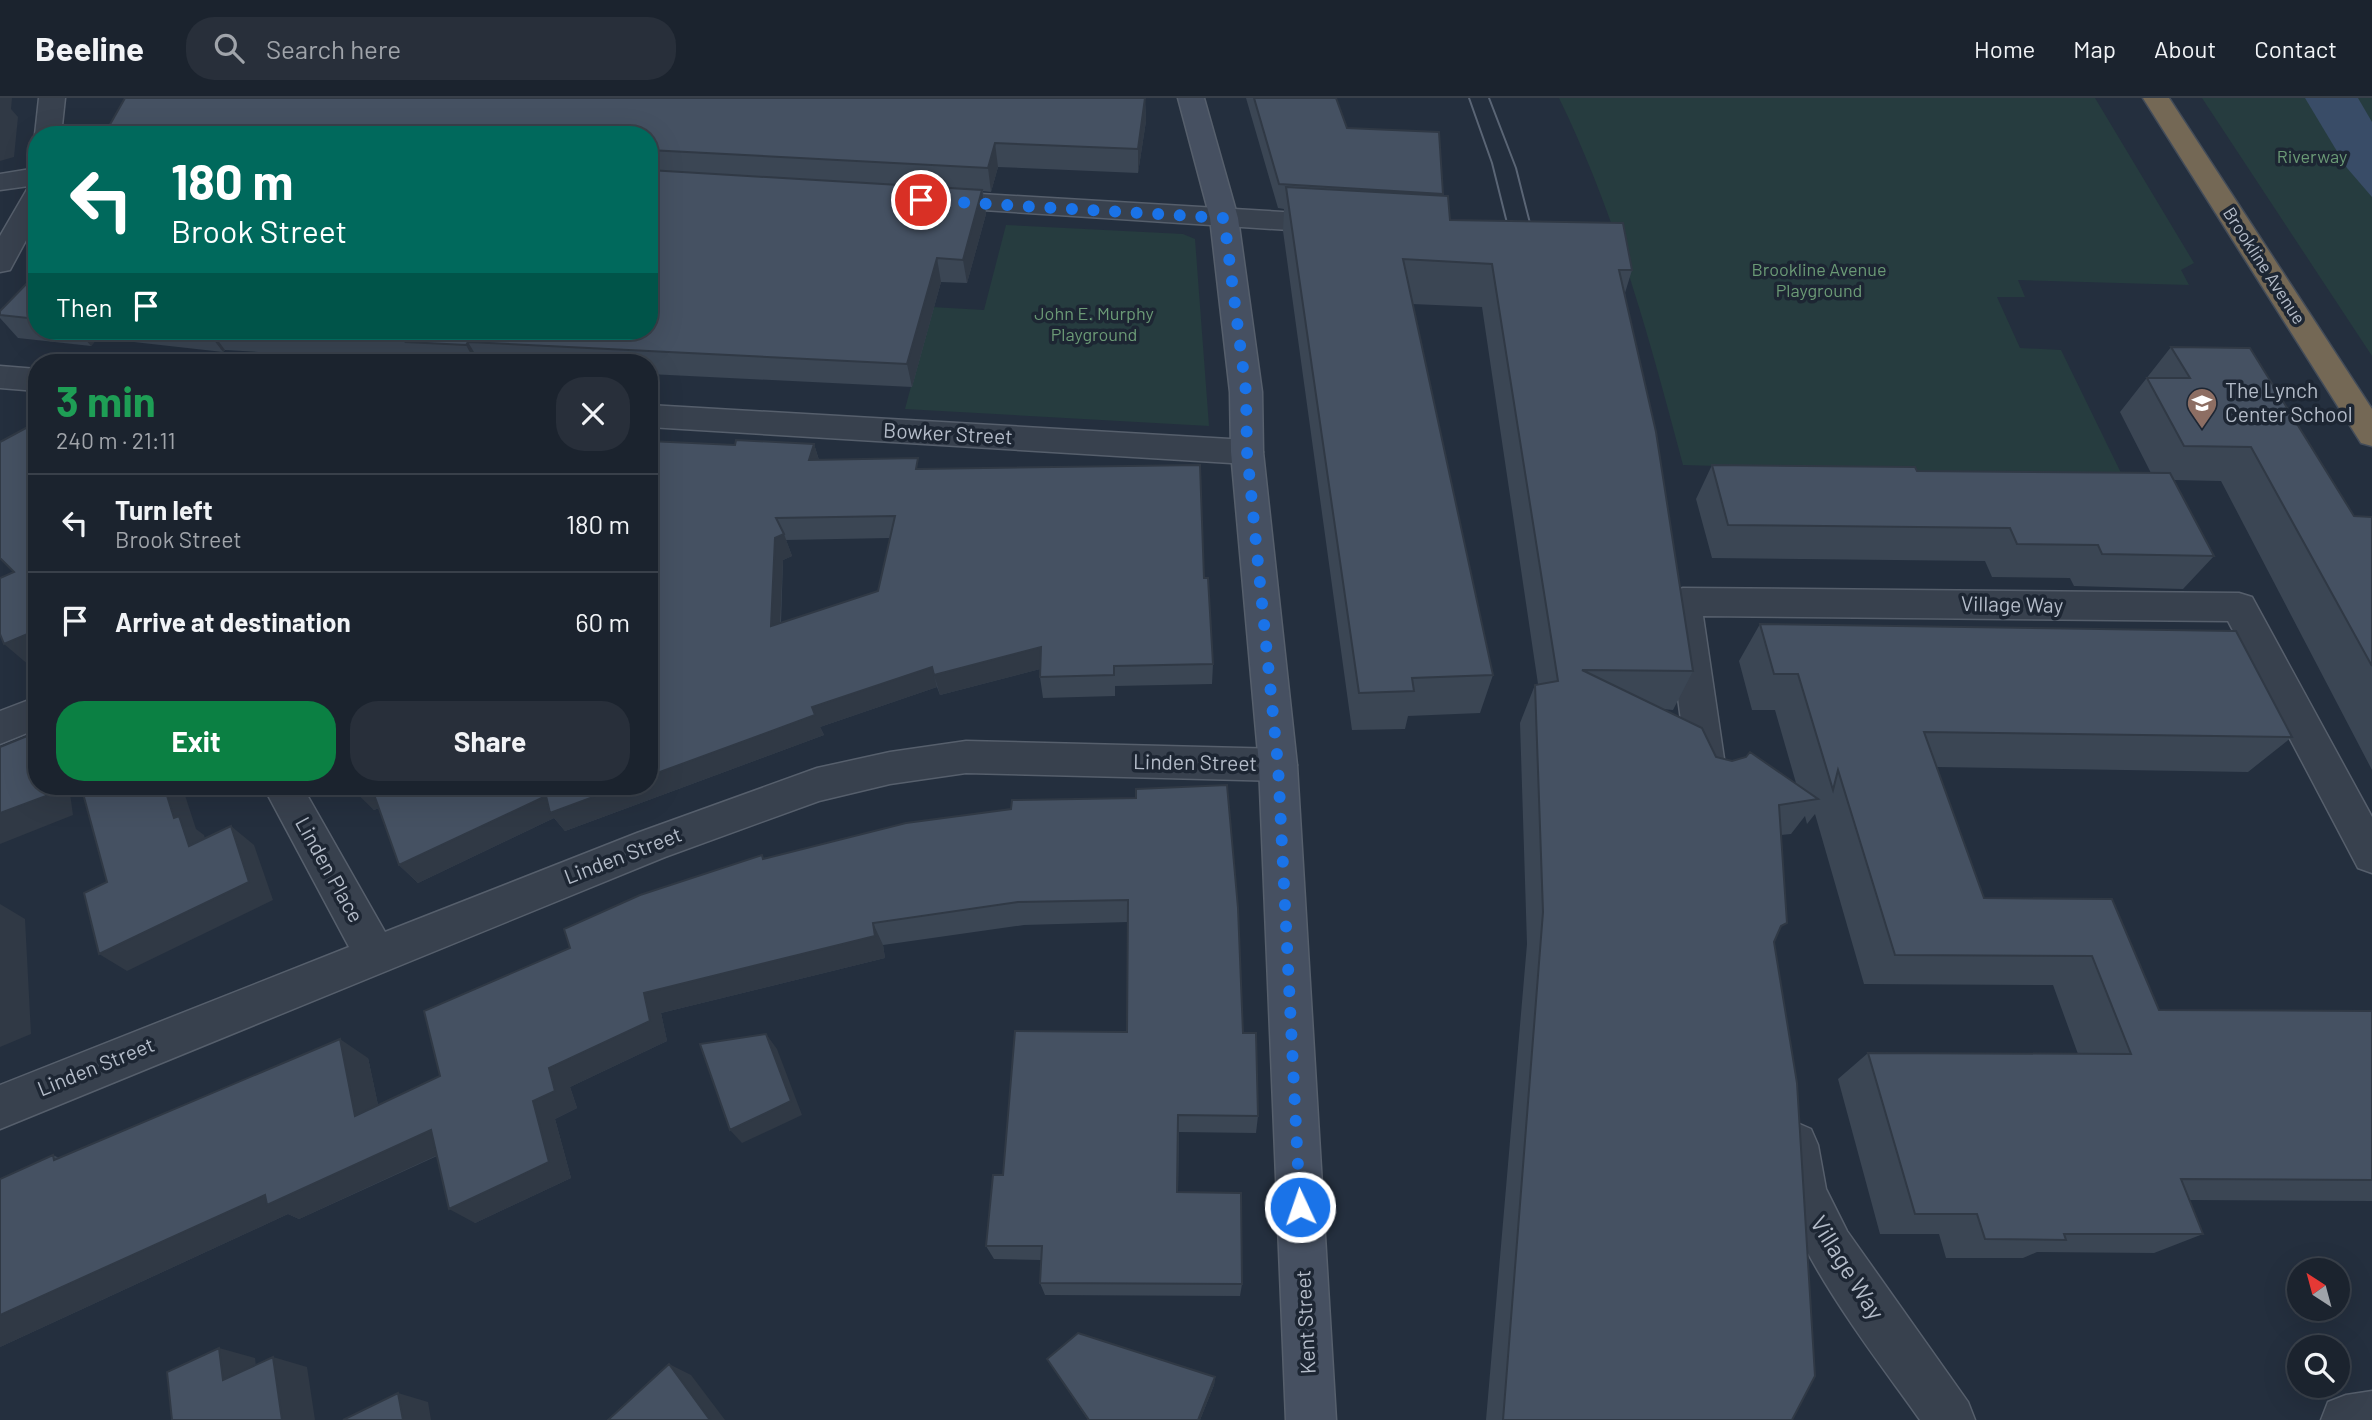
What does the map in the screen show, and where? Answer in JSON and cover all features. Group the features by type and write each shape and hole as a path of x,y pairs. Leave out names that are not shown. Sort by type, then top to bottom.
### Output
{"highway":[{"name":"Brookline Avenue","path":"2157,98 2367,422"}],"street":[{"path":"49,126 52,98"},
{"name":"Kent Street","path":"1191,98 1224,218 1246,392 1247,452 1278,765 1311,1420"},
{"path":"0,182 28,177"},
{"path":"900,199 1368,225"},
{"path":"0,263 28,209"},
{"path":"0,377 28,379"},
{"name":"Bowker Street","path":"658,417 1247,452"},
{"name":"Village Way","path":"1708,779 1683,602 2239,607 2372,855"},
{"path":"0,728 28,716"},
{"name":"Linden Street","path":"0,1107 651,845 817,785 890,768 966,757 1278,765"},
{"name":"Linden Place","path":"287,795 375,954"},
{"name":"Village Way","path":"1791,1108 1802,1194 1813,1218 1830,1248 1950,1420"},
{"path":"2346,1420 2372,1416"}],"green space":[{"name":"Brookline Avenue Playground","path":"1559,98 2095,98 2194,263 2181,270 2189,285 2018,280 2025,297 1997,297 2020,348 2061,350 2123,477 1683,465 1658,371 1615,233"},
{"name":"Riverway","path":"2202,98 2372,98 2372,356"},
{"name":"John E. Murphy Playground","path":"1006,225 1183,234 1195,239 1209,426 905,409 932,307 984,310"}],"water":[{"path":"2305,98 2358,98 2372,122 2372,197 2347,168"}],"building":[{"path":"125,98 1145,98 1138,149 995,143 988,168 658,150 658,126 109,126"},
{"path":"1254,98 1336,98 1347,128 1439,132 1443,194 1279,184"},
{"path":"658,171 982,190 963,260 937,258 907,364 468,342 466,345 406,342 658,340"},
{"path":"1286,187 1448,196 1450,220 1623,223 1632,270 1619,270 1656,432 1693,671 1582,670 1702,728 1716,757 1732,761 1746,757 1750,752 1818,799 1779,805 1787,923 1781,926 1774,942 1797,1083 1815,1376 1792,1420 1503,1420 1543,912 1535,685 1558,681 1492,264 1403,259 1493,675 1412,678 1414,691 1359,693"},
{"path":"28,282 28,318 0,315 0,311"},
{"path":"2171,347 2250,348 2354,516 2372,517 2372,666 2251,447 2184,446 2147,378 2190,378"},
{"path":"28,427 28,634 4,644 0,634 0,578 14,572 0,558 0,442"},
{"path":"736,440 814,444 809,460 918,458 916,469 1200,465 1204,578 1208,578 1213,664 1114,666 1114,675 1040,677 1041,647 934,675 932,667 812,707 815,715 658,773 658,441 735,445","holes":["895,516 878,591 771,626 775,538 784,534 776,518"]},
{"path":"1712,465 1915,467 1917,471 2170,473 2214,556 2102,554 2098,545 2017,544 2010,528 1728,525"},
{"path":"1760,624 2236,631 2292,737 1924,732 1984,898 2112,899 2159,1010 2372,1011 2372,1180 2181,1179 2203,1234 2064,1234 2066,1240 1985,1239 1977,1214 1915,1214 1868,1053 2131,1054 2092,956 1895,955 1838,770 1833,790 1798,674 1774,674"},
{"path":"28,736 28,795 46,796 0,813 0,747"},
{"path":"1227,785 1238,908 1243,1033 1256,1033 1258,1116 1178,1115 1177,1192 1241,1193 1242,1284 1040,1283 1042,1246 986,1246 993,1175 1003,1175 1015,1031 1127,1032 1128,900 1018,902 873,923 875,936 644,993 650,1021 549,1068 555,1091 533,1101 549,1162 449,1209 431,1130 267,1205 265,1195 0,1315 0,1179 53,1155 54,1160 340,1039 355,1116 440,1076 424,1011 570,948 564,929 640,895 762,855 763,859 906,823 1011,809 1012,800 1136,798 1136,789"},
{"path":"83,795 167,795 174,818 179,816 189,846 231,826 249,882 99,954 84,893 107,882"},
{"path":"374,795 599,795 550,813 546,796 399,865"},
{"path":"766,1034 791,1101 730,1130 700,1044"},
{"path":"1078,1333 1215,1377 1198,1420 1089,1420 1047,1359"},
{"path":"219,1348 223,1380 273,1357 282,1420 172,1420 167,1372"},
{"path":"669,1364 710,1420 608,1420"},
{"path":"398,1393 403,1420 343,1420"}],"tram line":[{"path":"1469,98 1492,163 1511,239"},
{"path":"1489,98 1516,168 1534,239"}],"place":[{"name":"The Lynch Center School","path":"2202,430"}],"route":[{"path":"921,200 1224,218 1246,392 1247,452 1278,765 1300,1207"}]}
